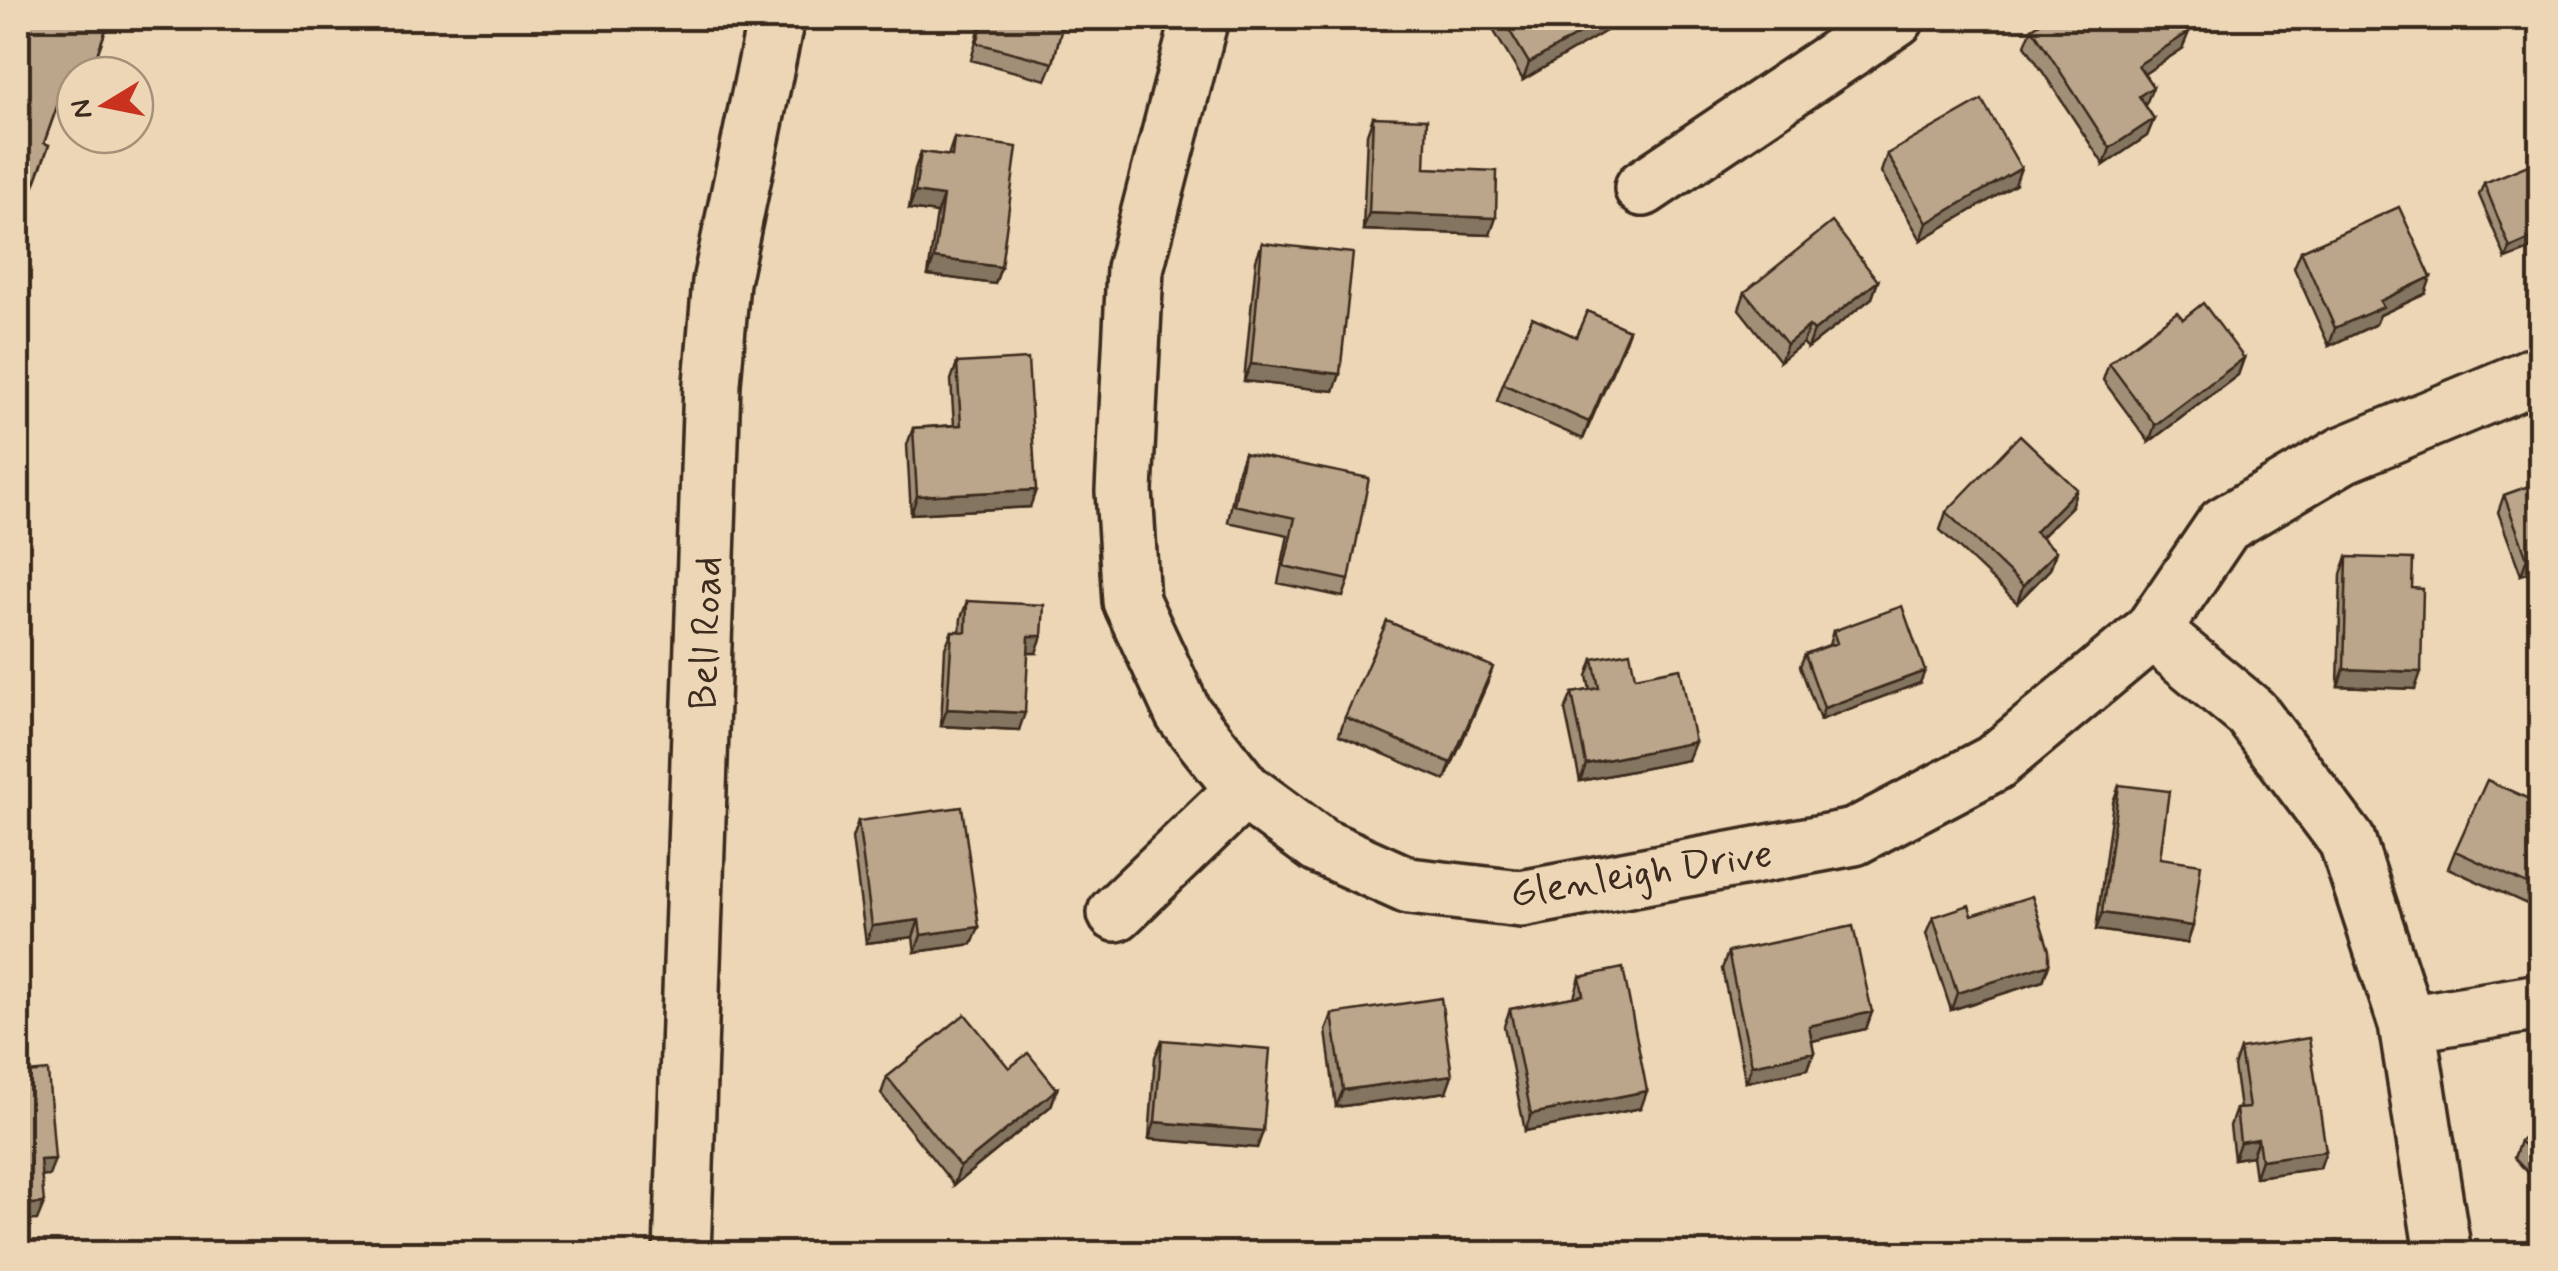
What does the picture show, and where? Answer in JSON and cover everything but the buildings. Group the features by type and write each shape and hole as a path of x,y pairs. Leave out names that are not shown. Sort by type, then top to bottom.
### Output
{"street":[{"name":"Bell Road","path":"682,1254 714,366 721,282 776,18"},
{"name":"Glenleigh Drive","path":"1200,18 1136,269 1124,491 1131,602 1183,713 1244,790 1320,846 1409,886 1520,899 1854,837 1994,763 2152,631 2224,526 2343,455 2540,373"},
{"path":"1642,188 1896,18"},
{"path":"2152,631 2251,714 2347,841 2407,1024 2443,1254"},
{"path":"1116,913 1244,790"},
{"path":"2407,1024 2540,1002"}]}
